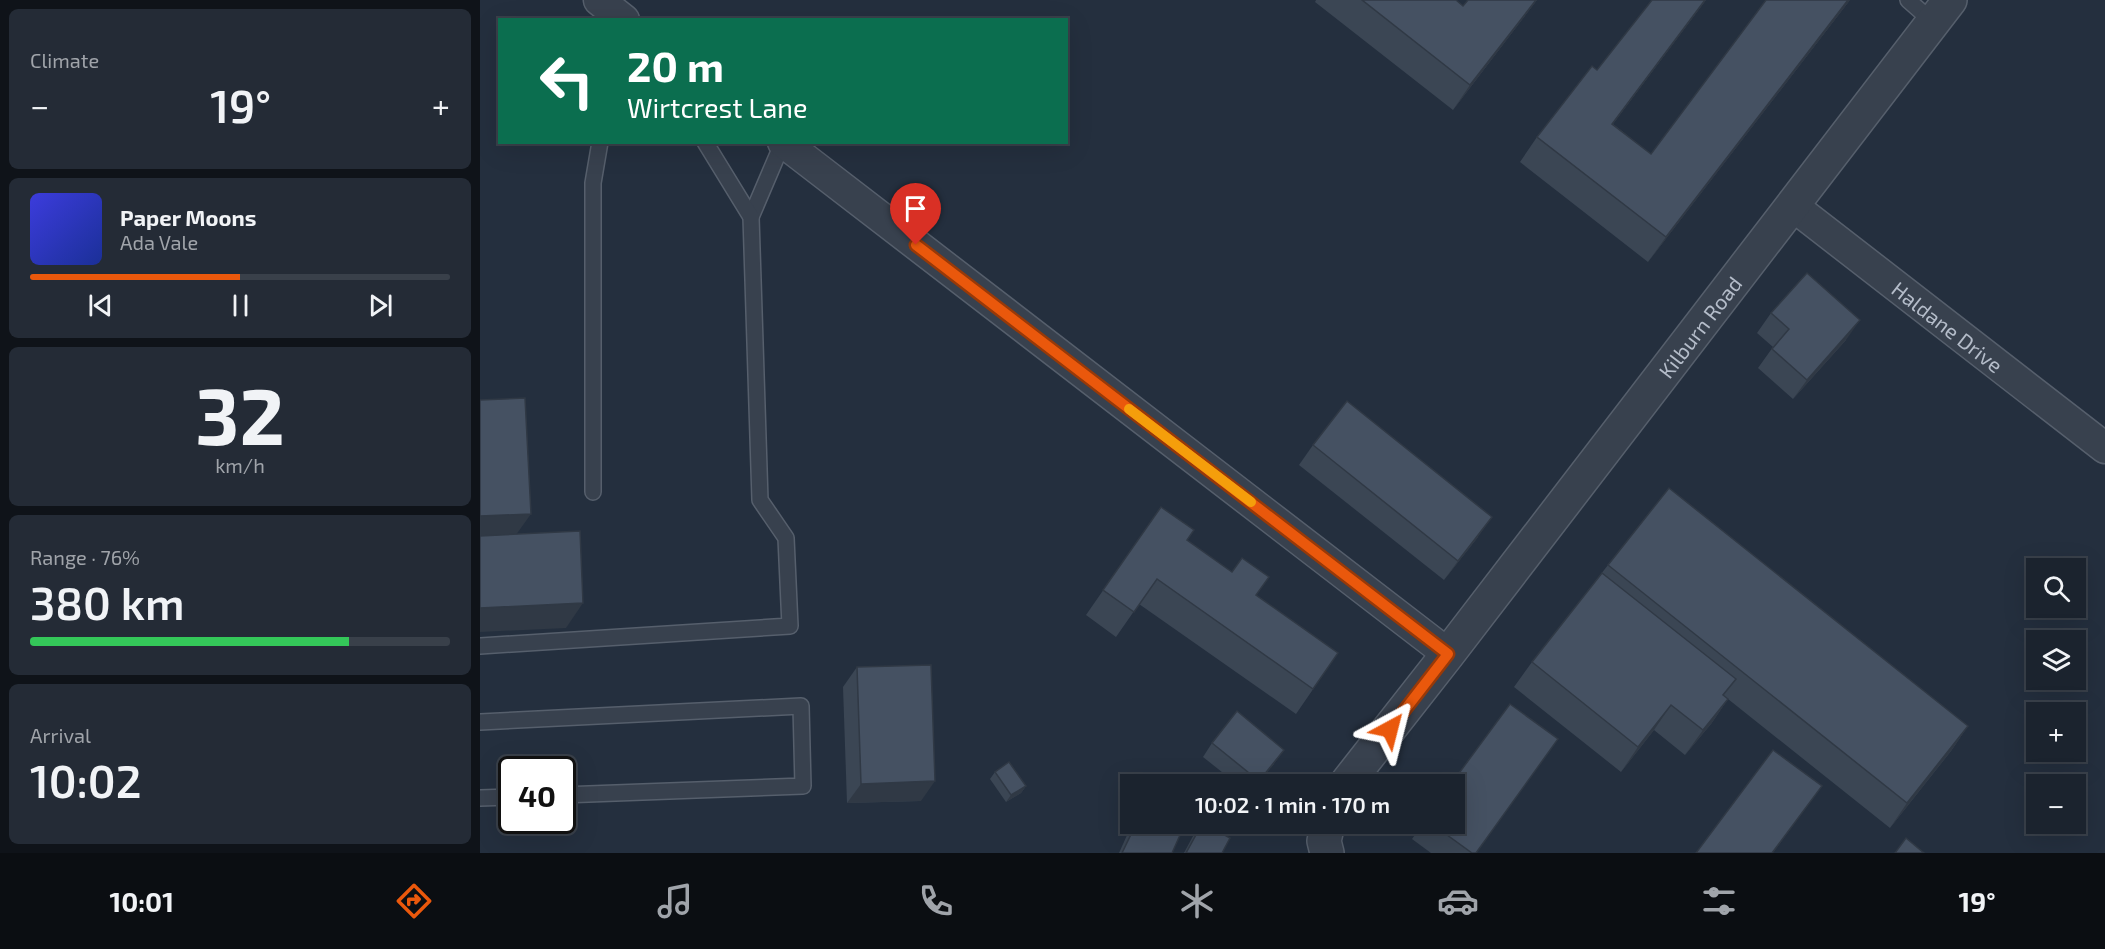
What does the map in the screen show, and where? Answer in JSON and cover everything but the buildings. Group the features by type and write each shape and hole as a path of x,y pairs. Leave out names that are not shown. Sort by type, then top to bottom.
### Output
{"street":[{"path":"599,0 622,18"},
{"name":"Kilburn Road","path":"1354,774 1941,11"},
{"path":"786,144 1448,654"},
{"name":"Haldane Drive","path":"1792,206 2105,448"},
{"path":"1326,834 1324,842 1327,853"}],"lane":[{"path":"1908,0 1941,11"},
{"path":"593,492 593,183 600,144"},
{"path":"706,144 751,217"},
{"path":"480,646 789,626 786,538 760,500 751,217 782,144"},
{"path":"480,722 801,706 803,786 576,794"},
{"path":"480,798 498,797"}],"slow traffic":[{"path":"1129,409 1251,502"}],"route":[{"path":"916,245 1448,654 1390,729"}]}
